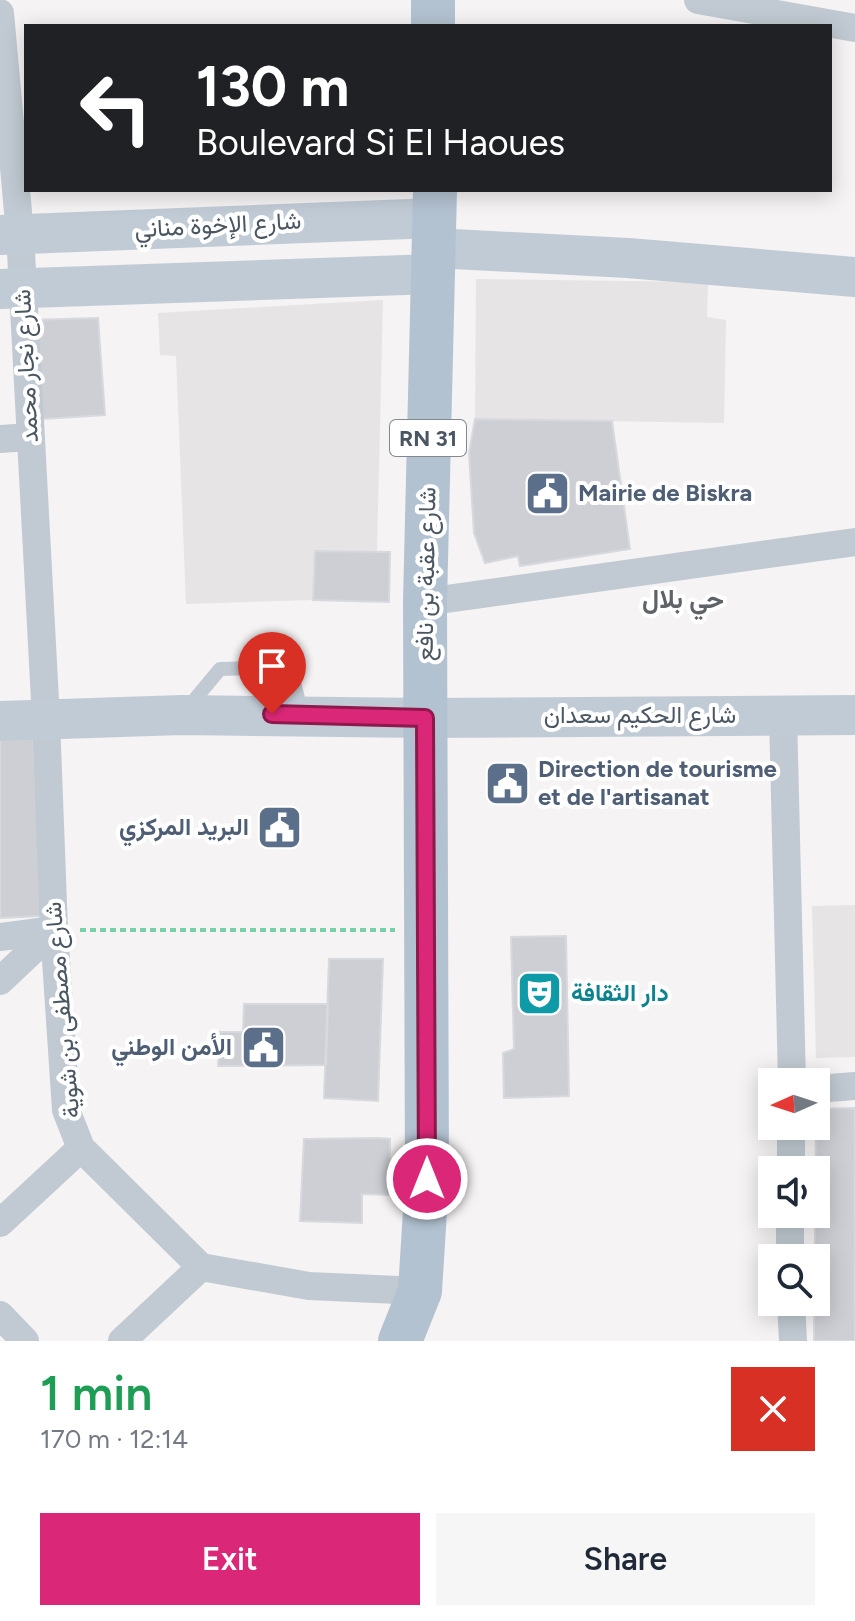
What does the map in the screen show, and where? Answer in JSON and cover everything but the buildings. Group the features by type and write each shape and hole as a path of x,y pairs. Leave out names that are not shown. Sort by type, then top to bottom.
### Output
{"main road":[{"path":"433,0 433,24"},
{"name":"شارع عقبة بن نافع","path":"425,718 435,233"},
{"name":"RN 31","path":"400,1341 420,1291 427,1179 425,718"}],"street":[{"path":"698,0 799,10 855,28"},
{"name":"شارع نجار محمد","path":"0,13 16,88 10,288 30,437 46,719"},
{"name":"شارع الإخوة مناني","path":"10,288 435,233"},
{"name":"شارع الإخوة مناني","path":"10,235 435,233 643,259 855,277"},
{"path":"0,439 30,437"},
{"path":"425,602 855,542"},
{"name":"شارع الحكيم سعدان","path":"0,721 302,714 425,718 855,715"},
{"path":"783,715 792,1068"},
{"name":"شارع مصطفى بن شوية","path":"46,719 54,930 66,1110 81,1148 201,1267"},
{"path":"0,937 54,930"},
{"path":"0,981 54,930"},
{"path":"830,1088 855,1086"},
{"path":"2,1219 81,1148"},
{"path":"122,1341 201,1267 309,1286 420,1291"},
{"path":"0,1315 25,1341"},
{"path":"792,1316 793,1341"}],"path":[{"path":"54,930 425,930"}],"shaded area":[{"path":"476,279 708,282 707,317 726,320 724,423 475,419"},
{"path":"383,300 377,551 315,551 313,600 186,604 176,356 160,355 158,313"},
{"path":"855,905 855,1057 816,1058 812,906"}],"place":[{"name":"Mairie de Biskra","path":"547,493"},
{"name":"Direction de tourisme et de l'artisanat","path":"507,783"},
{"name":"البريد المركزي","path":"280,827"},
{"name":"دار الثقافة","path":"540,993"},
{"name":"الأمن الوطني","path":"263,1047"}],"district":[{"name":"حي بلال","path":"683,599"}],"route":[{"path":"272,714 425,718 427,1179"}]}
